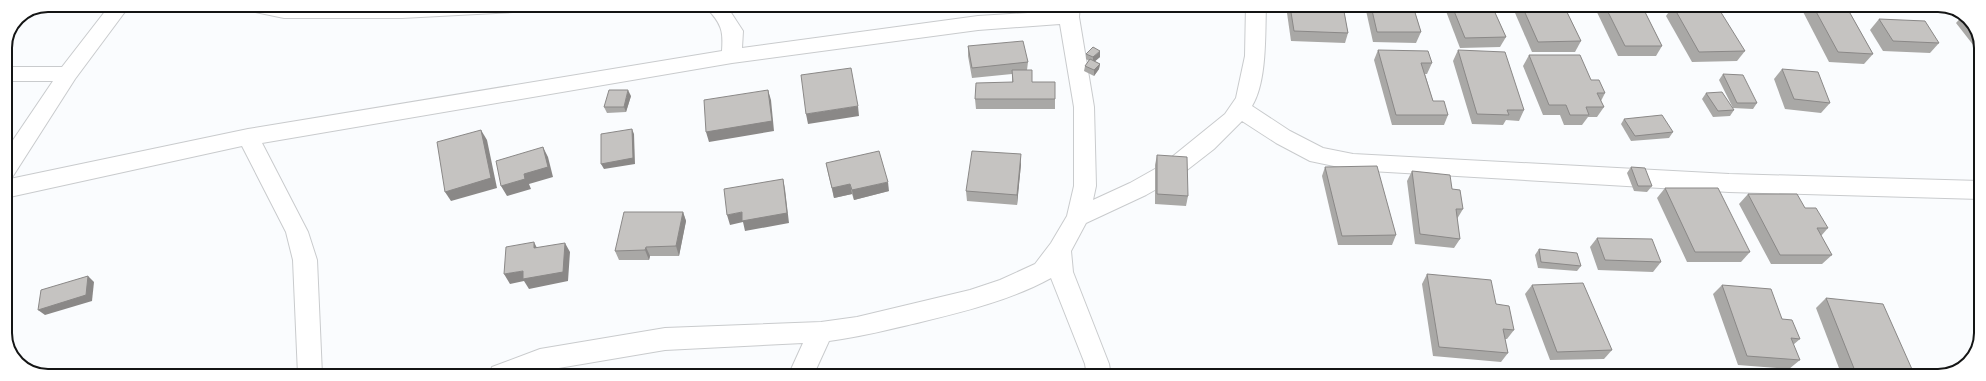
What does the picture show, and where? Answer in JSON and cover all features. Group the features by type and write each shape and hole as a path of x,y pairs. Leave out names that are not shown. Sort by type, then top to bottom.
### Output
{"street":[{"path":"12,159 68,74 115,12"},
{"path":"721,12 733,31 732,56"},
{"path":"12,188 248,138 732,56 1062,12"},
{"path":"517,369 540,360 665,339 821,332 857,327 970,300 1008,287 1043,271 1059,250 1078,217 1085,186 1084,107 1069,12"},
{"path":"1078,217 1138,189 1170,171 1227,125 1246,100 1255,56 1256,12"},
{"path":"12,74 68,74"},
{"path":"1240,109 1283,137 1318,155 1353,162 1729,183 1974,190"},
{"path":"248,138 297,232 305,260 310,369"},
{"path":"1059,250 1061,272 1098,369"},
{"path":"803,369 821,332"}],"building":[{"path":"1291,12 1344,12 1348,33 1294,31"},
{"path":"1372,12 1415,12 1421,32 1377,32"},
{"path":"1454,12 1495,12 1506,37 1465,38"},
{"path":"1525,12 1567,12 1581,41 1538,42"},
{"path":"1608,12 1645,12 1662,46 1625,46"},
{"path":"1676,12 1721,12 1745,51 1699,52"},
{"path":"1816,12 1849,12 1873,54 1838,52"},
{"path":"1879,19 1925,21 1939,43 1893,41"},
{"path":"1023,41 1028,62 972,68 968,46"},
{"path":"1093,47 1100,51 1093,57 1086,54"},
{"path":"1378,50 1428,51 1432,63 1421,63 1433,101 1444,101 1448,115 1396,115"},
{"path":"1458,50 1505,52 1524,110 1507,110 1509,115 1477,114"},
{"path":"1529,55 1580,55 1591,80 1599,80 1605,93 1597,93 1604,107 1586,107 1589,115 1570,115 1566,105 1549,105"},
{"path":"1090,59 1100,64 1094,70 1085,66"},
{"path":"851,68 858,106 806,114 801,75"},
{"path":"1782,69 1818,72 1830,103 1794,99"},
{"path":"1012,70 1032,70 1032,82 1055,82 1055,99 975,99 976,83 1013,82"},
{"path":"1723,74 1743,75 1757,103 1737,103"},
{"path":"609,90 628,90 624,107 604,107"},
{"path":"768,90 772,121 706,132 704,100"},
{"path":"1722,92 1734,110 1718,111 1706,93"},
{"path":"1662,115 1673,132 1635,136 1624,119"},
{"path":"632,129 633,158 601,164 601,134"},
{"path":"481,130 491,178 445,192 437,142"},
{"path":"543,147 548,167 524,174 525,179 501,186 496,161"},
{"path":"879,151 888,182 852,190 850,184 832,188 826,163"},
{"path":"972,151 1021,154 1017,195 966,191"},
{"path":"1157,155 1187,157 1188,196 1157,194"},
{"path":"1377,166 1396,235 1342,236 1325,167"},
{"path":"1631,167 1645,168 1652,186 1638,186"},
{"path":"1412,171 1450,175 1452,189 1460,190 1463,209 1456,209 1460,239 1420,234"},
{"path":"783,179 787,213 742,221 742,212 727,215 724,189"},
{"path":"1665,188 1718,188 1750,252 1695,252"},
{"path":"1748,194 1797,194 1805,208 1816,208 1828,228 1817,228 1832,255 1780,255"},
{"path":"624,212 683,212 676,246 646,247 645,250 615,251"},
{"path":"1597,238 1652,239 1661,262 1605,260"},
{"path":"534,242 534,248 565,243 563,272 523,279 523,271 504,274 506,247"},
{"path":"1539,249 1577,253 1581,266 1541,262"},
{"path":"1427,274 1491,280 1496,304 1509,306 1514,330 1503,329 1508,353 1439,347"},
{"path":"88,276 86,295 38,310 41,290"},
{"path":"1583,283 1612,350 1557,352 1532,285"},
{"path":"1722,285 1771,289 1782,319 1792,320 1800,339 1791,338 1800,360 1747,356"},
{"path":"1826,298 1883,304 1912,369 1854,369"}]}
